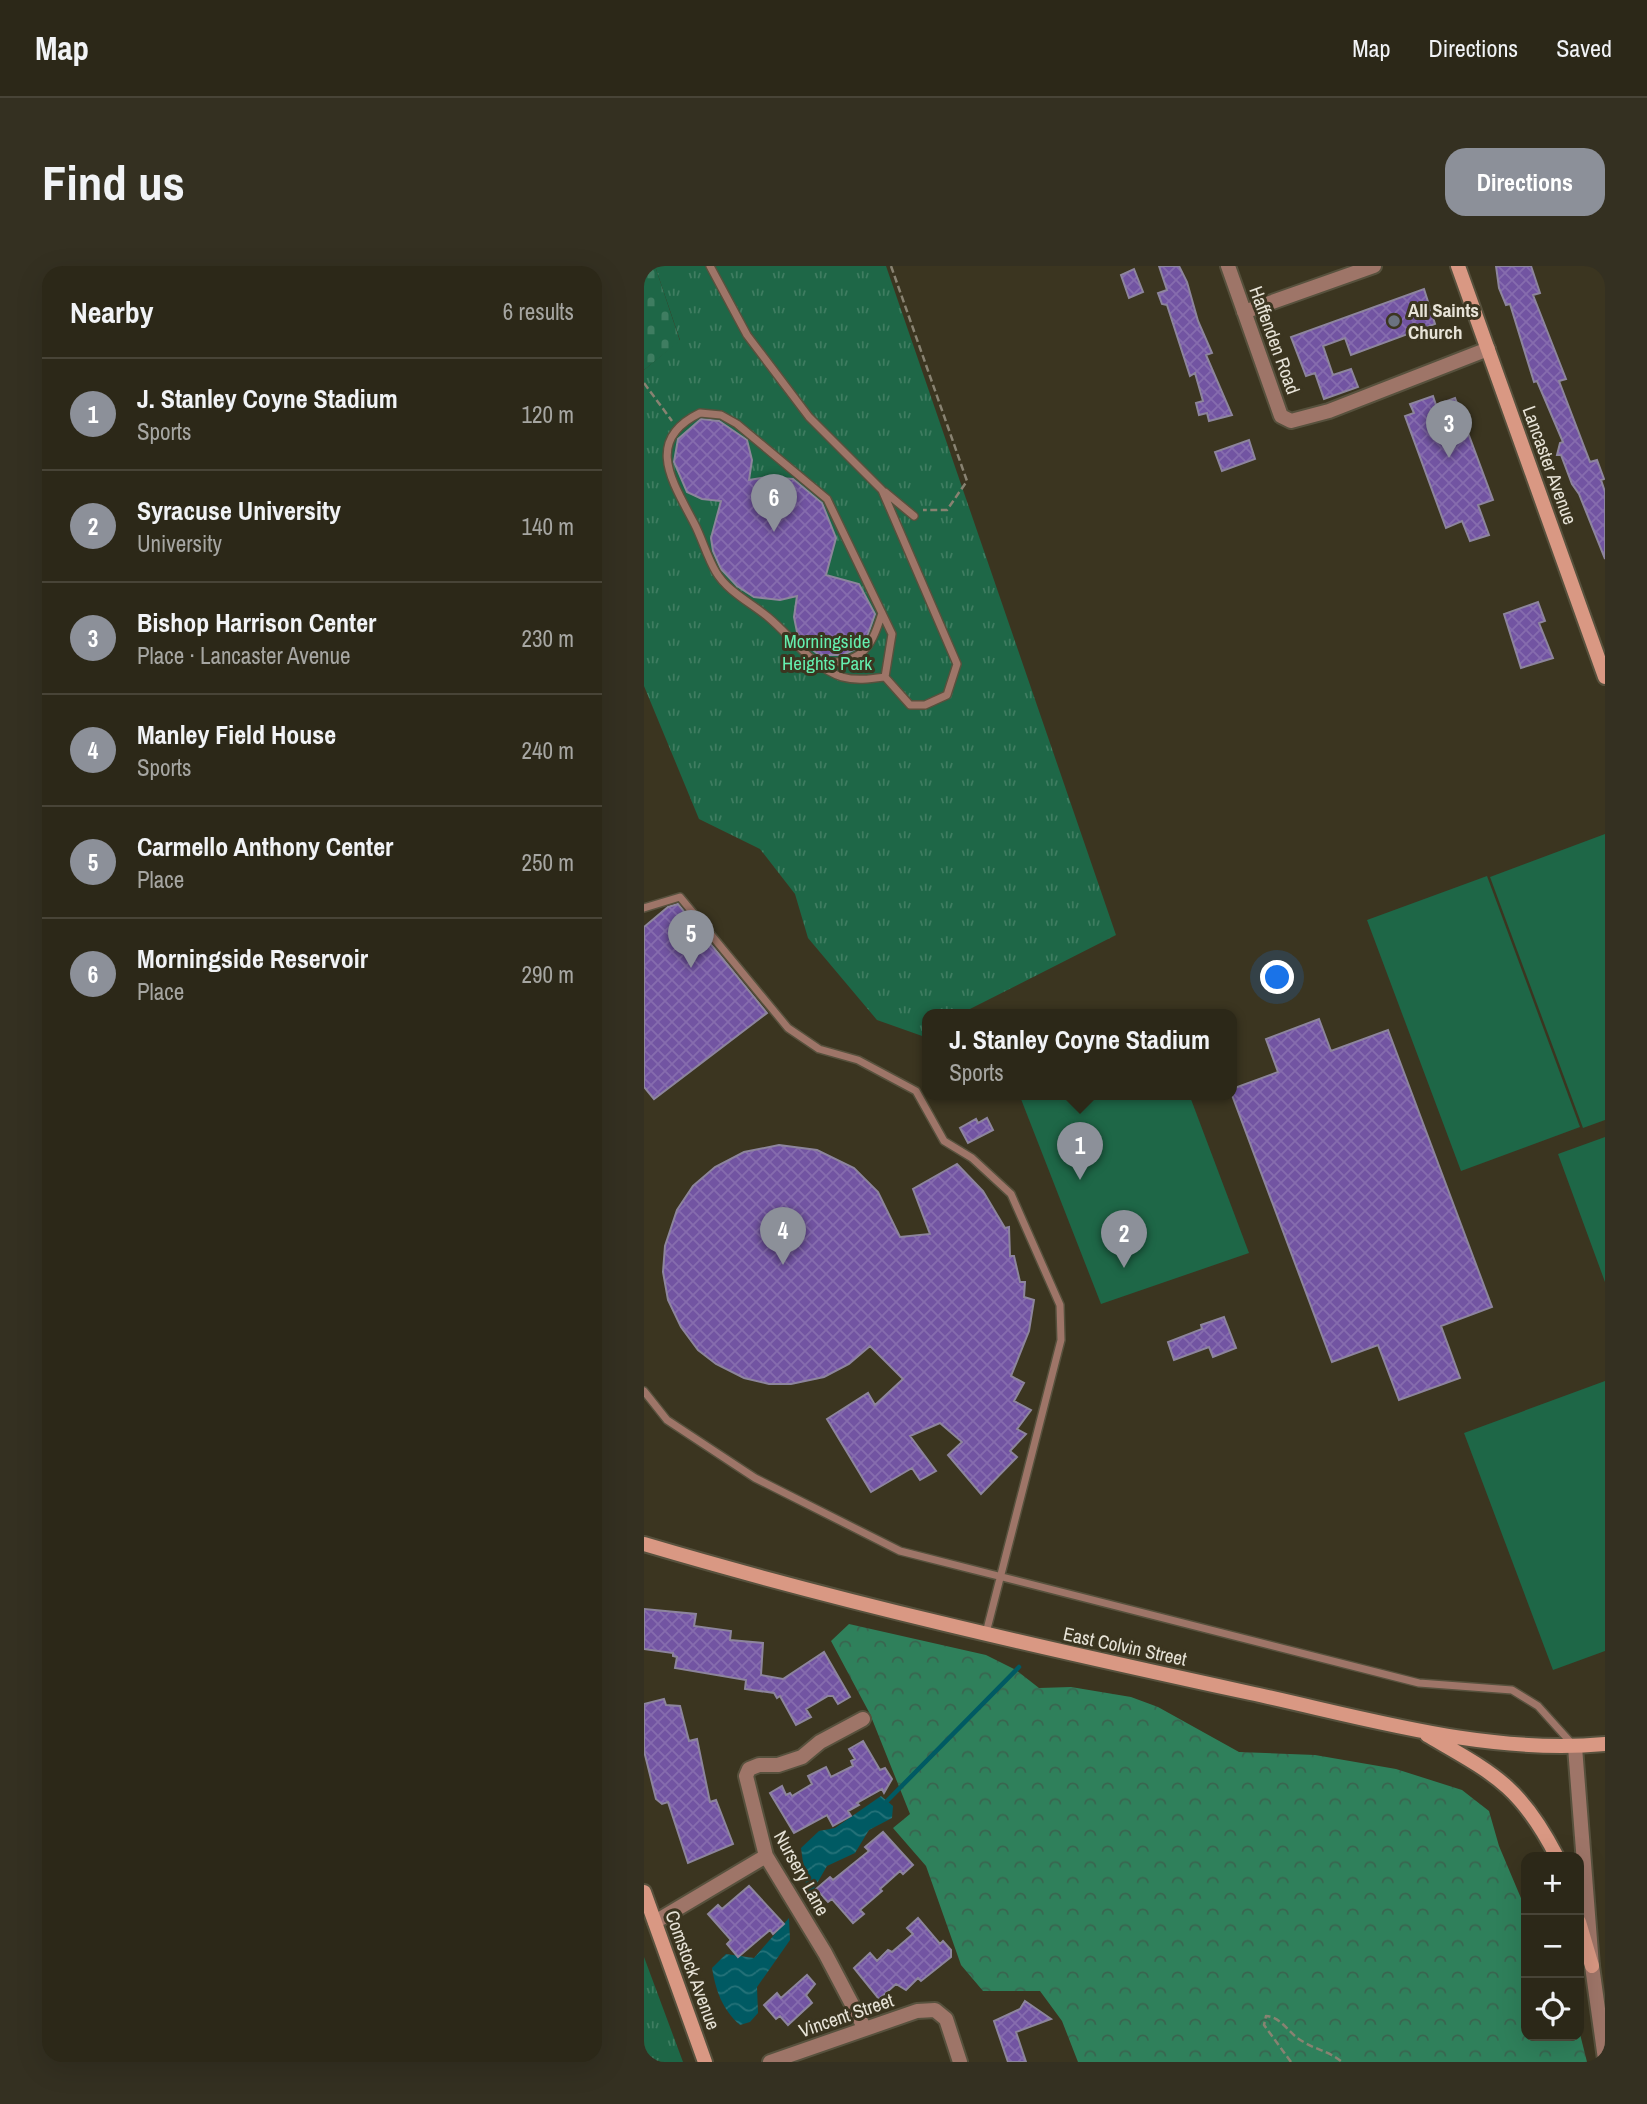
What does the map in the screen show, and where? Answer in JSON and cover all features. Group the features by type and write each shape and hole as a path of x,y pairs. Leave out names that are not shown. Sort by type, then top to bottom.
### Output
{"street":[{"name":"Haffenden Road","path":"1228,266 1282,416 1291,421 1329,411 1488,349"},
{"path":"1244,312 1374,266"},
{"name":"Lancaster Avenue","path":"1458,266 1605,677"},
{"name":"East Colvin Street","path":"644,1544 986,1633 1416,1729 1494,1743 1575,1747 1605,1744"},
{"path":"644,1553 676,1554"},
{"name":"Nursery Lane","path":"863,1719 820,1742 802,1757 778,1765 759,1765 748,1769 746,1776 766,1856 825,1953 865,2029"},
{"path":"1416,1729 1490,1772 1520,1797 1538,1821 1554,1852"},
{"path":"1575,1747 1592,1966 1605,2059"},
{"path":"655,1922 766,1856"},
{"name":"Comstock Avenue","path":"644,1892 705,2062"},
{"path":"1584,1939 1592,1966"},
{"path":"1596,2002 1605,2021"},
{"name":"Vincent Street","path":"770,2062 916,2011 935,2010 946,2019 960,2062"}],"lane":[{"path":"710,266 747,335 809,417 882,489 914,516"},
{"path":"882,489 957,664 947,695 925,705 909,705 885,677 892,634 827,499 737,424 721,415 700,413 676,427 667,442 666,467 716,572 818,664 842,677 862,680 885,677"},
{"path":"818,664 841,663 865,652 874,639 882,613"},
{"path":"644,908 680,897 788,1028 819,1049 859,1060 916,1091 944,1141 972,1158 1011,1194 1060,1305 1061,1340 986,1633"},
{"path":"644,1391 667,1420 755,1478 900,1551 1419,1683 1512,1690 1538,1706 1575,1747"}],"path":[{"path":"891,266 967,481 947,510 927,508 914,516"},
{"path":"644,383 676,427"},
{"path":"1291,2062 1264,2025 1266,2016 1274,2017 1302,2041 1329,2051 1342,2062"}],"green space":[{"path":"644,266 655,266 680,341 644,370"},
{"name":"Morningside Heights Park","path":"655,266 886,266 1116,935 970,1009 922,1009 922,1036 877,1020 808,938 795,894 760,849 699,819 644,686 644,370 680,340"},
{"path":"1605,834 1605,1120 1583,1128 1490,877"},
{"path":"1487,876 1580,1127 1461,1171 1367,920"},
{"path":"1021,1100 1191,1100 1249,1253 1101,1304"},
{"path":"1605,1137 1605,1282 1558,1154"},
{"path":"1605,1381 1605,1651 1553,1670 1464,1433"},
{"path":"849,1624 986,1655 1016,1670 1039,1688 1071,1687 1131,1697 1158,1707 1239,1752 1315,1755 1396,1769 1462,1790 1489,1811 1499,1846 1521,1898 1521,2041 1582,2041 1587,2062 1078,2062 1062,2021 1040,1991 983,1991 961,1965 926,1866 893,1828 910,1814 870,1714 831,1641"},
{"path":"644,1957 683,2062 644,2062"}],"water":[{"path":"881,1796 893,1806 892,1818 869,1830 855,1853 827,1866 808,1899 801,1848 819,1831 835,1828"},
{"path":"789,1918 790,1940 757,1987 758,2013 750,2022 740,2025 721,1999 712,1968 726,1954 754,1958"}],"building":[{"path":"1159,266 1179,266 1187,282 1198,321 1212,353 1206,355 1232,415 1209,421 1207,413 1199,415 1196,403 1203,401 1195,373 1190,376 1167,305 1162,304 1158,293 1167,290"},
{"path":"1496,266 1531,266 1540,293 1533,295 1566,379 1559,381 1590,462 1597,460 1604,479 1601,480 1605,492 1605,559 1561,455 1557,455 1560,443 1563,442 1537,381 1534,382 1510,304 1506,305 1499,288"},
{"path":"1134,269 1143,292 1129,298 1121,275"},
{"path":"1424,289 1435,324 1351,355 1345,338 1323,346 1333,375 1351,369 1358,387 1324,399 1315,373 1306,376 1291,337"},
{"path":"1433,396 1436,405 1455,398 1493,500 1478,505 1489,535 1470,541 1462,521 1446,528 1405,416 1414,413 1410,404"},
{"path":"701,419 719,421 747,440 752,460 749,480 767,477 793,479 822,503 836,538 826,575 859,584 875,614 868,634 858,648 843,655 819,655 803,642 797,632 794,617 797,596 780,600 754,597 737,586 721,569 711,538 721,501 702,499 687,492 674,462 678,439"},
{"path":"1249,440 1255,459 1222,471 1215,452"},
{"path":"1538,602 1545,621 1539,623 1553,658 1521,668 1504,614"},
{"path":"678,904 767,1013 654,1099 644,1087 644,927 668,907"},
{"path":"1319,1019 1331,1051 1388,1030 1492,1307 1441,1326 1460,1378 1399,1400 1378,1345 1332,1362 1234,1100 1237,1100 1237,1087 1278,1072 1266,1039"},
{"path":"987,1118 993,1130 968,1143 960,1128 976,1119 978,1123"},
{"path":"779,1145 817,1150 854,1168 878,1192 900,1237 930,1234 913,1189 957,1164 983,1191 1005,1228 1009,1227 1010,1256 1014,1256 1020,1282 1025,1282 1024,1297 1034,1300 1029,1331 1011,1376 1024,1383 1014,1401 1031,1410 1017,1429 1026,1434 1010,1451 1017,1457 981,1494 948,1455 962,1442 940,1423 910,1436 936,1471 920,1480 912,1468 871,1492 827,1419 868,1393 875,1405 903,1379 870,1346 849,1364 824,1377 791,1384 769,1384 744,1378 716,1364 698,1350 681,1327 668,1300 663,1272 665,1246 677,1210 693,1186 715,1167 744,1152"},
{"path":"1224,1317 1236,1348 1213,1357 1209,1347 1174,1360 1168,1342"},
{"path":"644,1609 696,1614 694,1626 731,1631 730,1640 763,1643 761,1675 783,1679 824,1652 850,1697 838,1704 833,1696 828,1696 806,1709 811,1717 796,1725 780,1696 777,1698 774,1693 745,1689 746,1680 675,1668 677,1657 673,1656 673,1653 644,1649"},
{"path":"664,1699 666,1705 680,1706 689,1741 697,1739 710,1802 716,1800 733,1844 688,1863 668,1802 662,1804 656,1799 644,1751 644,1704"},
{"path":"863,1741 880,1770 885,1768 892,1779 884,1793 882,1789 857,1803 859,1805 848,1811 851,1816 833,1826 827,1815 794,1833 770,1793 782,1786 786,1795 790,1793 792,1796 812,1784 808,1776 826,1767 831,1777 853,1766 851,1761 855,1759 849,1749"},
{"path":"883,1832 913,1865 903,1874 900,1871 880,1889 882,1891 860,1910 864,1914 853,1923 832,1899 828,1902 816,1889 830,1877 833,1880 869,1851 865,1847"},
{"path":"749,1886 784,1924 773,1934 770,1930 738,1957 727,1944 731,1940 708,1914 718,1905 722,1909"},
{"path":"918,1918 940,1944 943,1941 951,1950 951,1957 921,1981 918,1978 906,1990 896,1984 879,1999 854,1968 870,1953 877,1961 888,1950 892,1952 913,1934 907,1928"},
{"path":"807,1975 815,1984 806,1995 812,2003 788,2025 780,2016 776,2019 764,2005 777,1993 781,1998"},
{"path":"1025,2001 1051,2019 1016,2032 1026,2062 1008,2062 994,2021 1020,2009"}],"waterway":[{"path":"887,1801 1019,1667"}],"place":[{"name":"All Saints Church","path":"1394,321"},
{"name":"Bishop Harrison Center","path":"1449,458"},
{"name":"Morningside Reservoir","path":"774,532"},
{"name":"Carmello Anthony Center","path":"691,968"},
{"name":"J. Stanley Coyne Stadium","path":"1080,1180"},
{"name":"Manley Field House","path":"783,1265"},
{"name":"Syracuse University","path":"1124,1268"}]}
